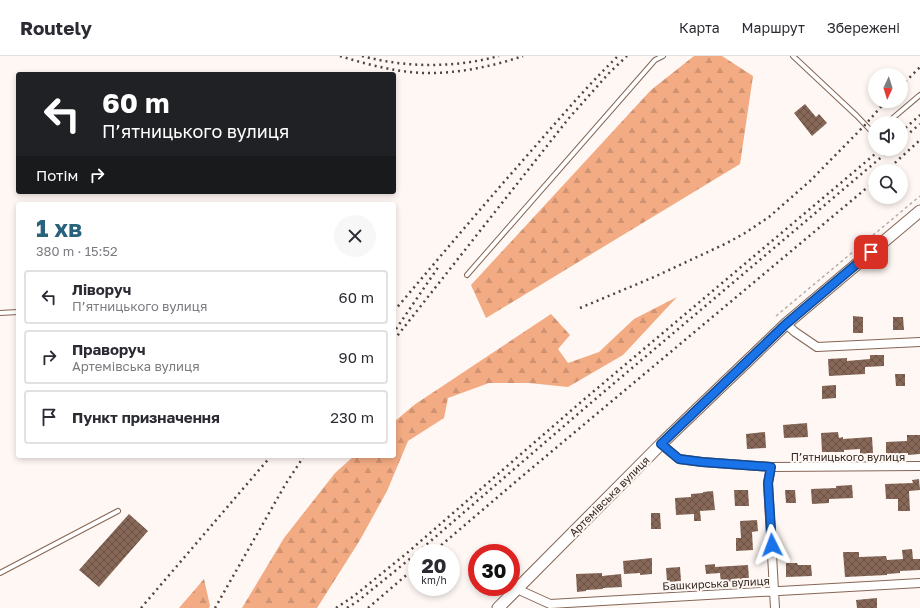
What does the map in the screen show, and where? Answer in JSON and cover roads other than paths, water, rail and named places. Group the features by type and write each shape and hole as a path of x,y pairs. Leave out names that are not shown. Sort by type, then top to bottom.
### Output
{"main road":[{"name":"Артемівська вулиця","path":"520,586 661,444 786,324 920,211"},
{"name":"Артемівська вулиця","path":"498,608 510,596"}],"street":[{"path":"786,324 817,347 920,342"},
{"name":"П’ятницького вулиця","path":"661,444 679,459 702,462 771,467 920,466"},
{"path":"771,467 768,483 775,608"},
{"name":"Башкирська вулиця","path":"520,590 550,604 920,583"}],"lane":[{"path":"466,275 655,60 663,56"},
{"path":"793,56 868,128"},
{"path":"895,116 920,95"},
{"path":"0,313 16,312"},
{"path":"0,573 118,511"}],"railway":[{"path":"340,56 382,67 423,73 467,70 496,64 523,56"},
{"path":"362,56 396,63 430,65 465,63 499,56"},
{"path":"396,309 563,114 618,56"},
{"path":"396,337 569,118 610,72 627,56"},
{"path":"908,79 920,67"},
{"path":"580,308 654,277 727,243 769,217 810,181 880,108"},
{"path":"908,126 920,115"},
{"path":"908,134 920,124"},
{"path":"894,164 920,140"},
{"path":"336,608 354,596 407,553 581,402 873,156"},
{"path":"347,608 358,601 411,558 586,407 883,156"},
{"path":"443,544 868,187"},
{"path":"396,329 439,266"},
{"path":"141,608 269,458"},
{"path":"215,608 285,485 303,458"},
{"path":"368,608 408,574"}]}
